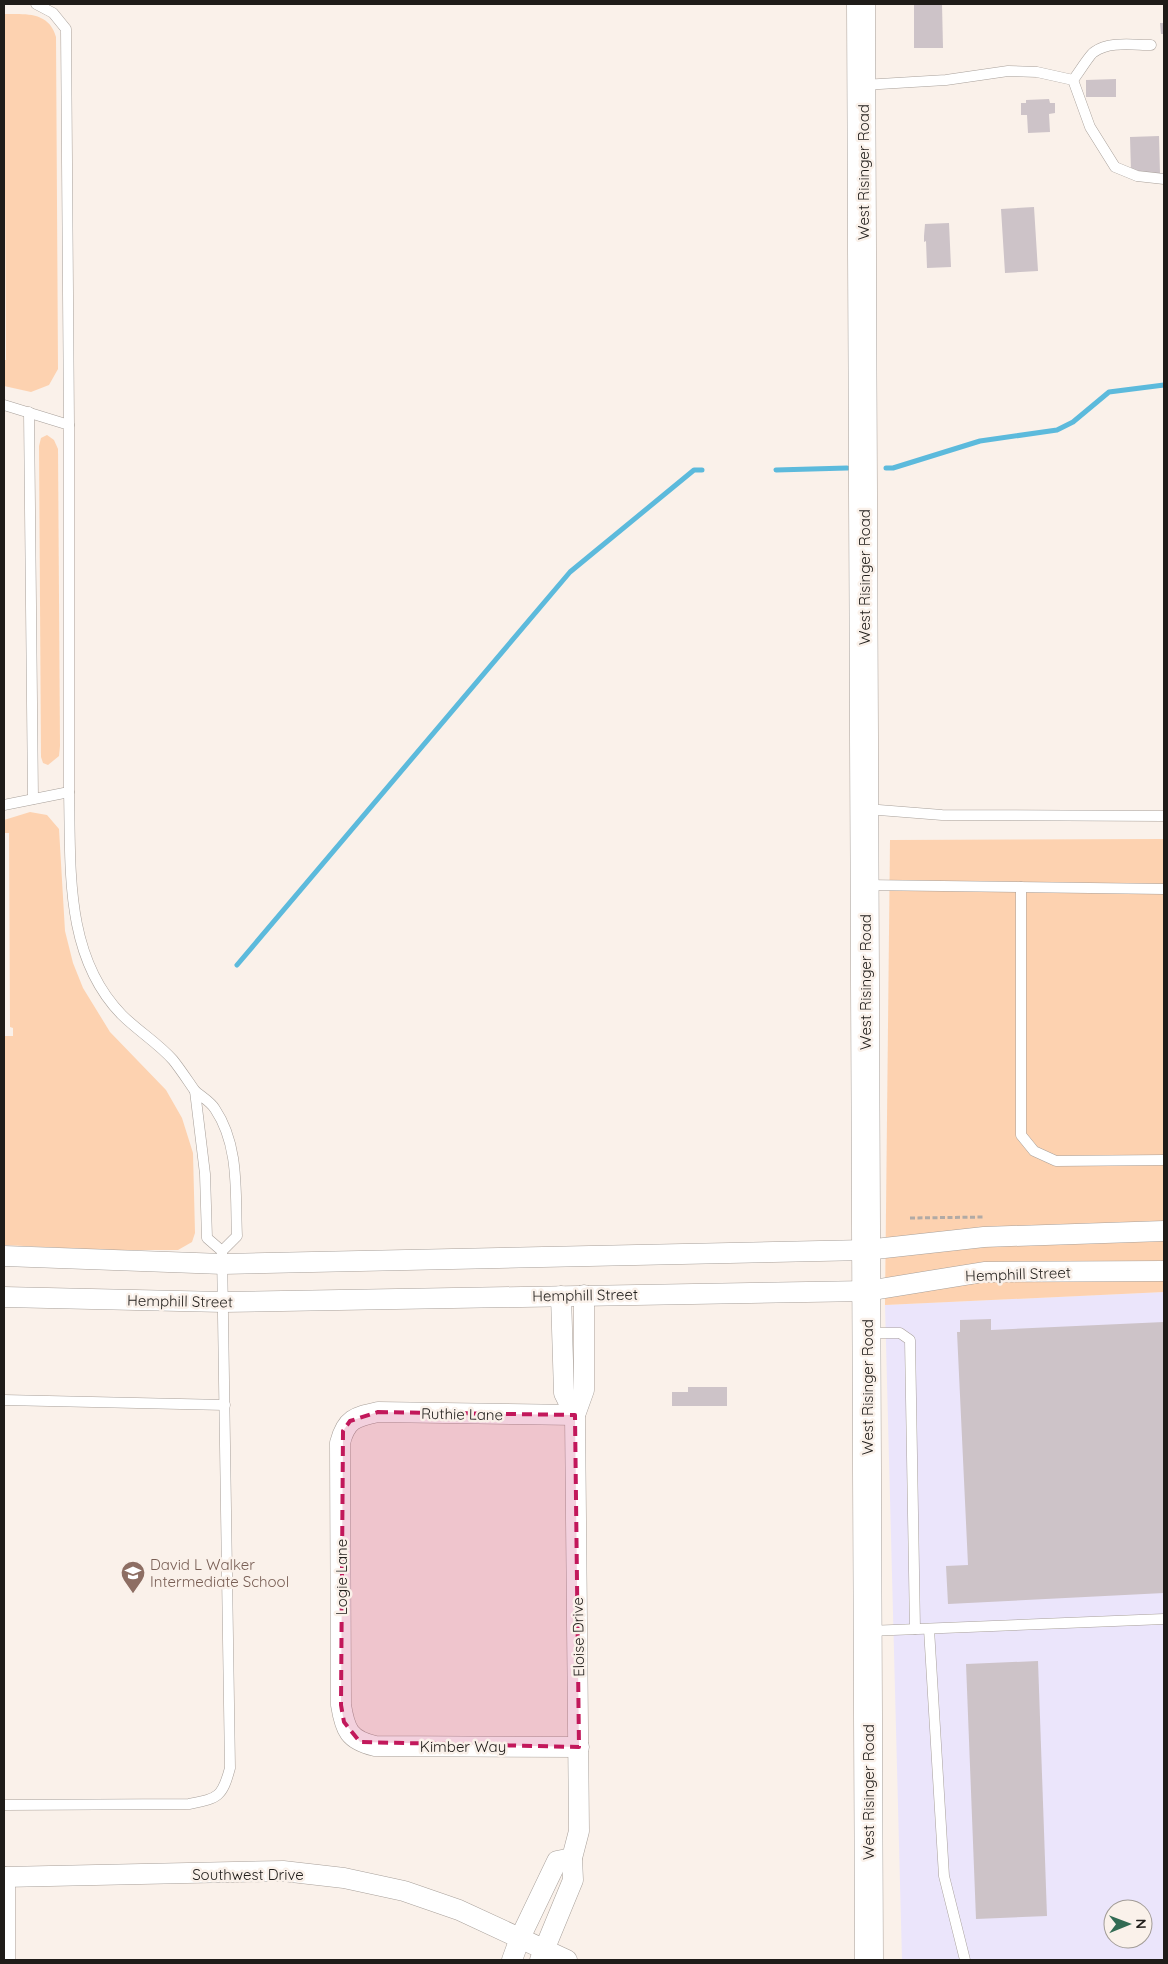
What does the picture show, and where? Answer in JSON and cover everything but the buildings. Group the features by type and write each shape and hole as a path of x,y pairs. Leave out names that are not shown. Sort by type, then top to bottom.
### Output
{"street":[{"name":"West Risinger Road","path":"861,4 869,1960"},
{"path":"4,1256 222,1258 866,1250 984,1237 1164,1231"},
{"name":"Hemphill Street","path":"4,1297 223,1302 867,1291 984,1272 1164,1271"},
{"name":"Eloise Drive","path":"561,1296 564,1392 575,1415"},
{"name":"Eloise Drive","path":"542,1955 573,1880 572,1858 579,1831 575,1415 584,1390 584,1296"},
{"name":"Ruthie Lane","path":"350,1421 360,1416 378,1412 575,1415"},
{"name":"Logie Lane","path":"350,1421 343,1431 340,1443 340,1492 341,1705 344,1722 350,1734"},
{"name":"Kimber Way","path":"350,1734 360,1742 375,1746 579,1747"},
{"path":"512,1960 520,1938 557,1861 572,1858"},
{"name":"Southwest Drive","path":"5,1877 283,1872 344,1878 404,1891 459,1910 520,1938 542,1955 567,1960"},
{"path":"5,1877 5,1960"}],"lane":[{"path":"36,4 53,13 66,29 69,792 72,894 79,935 94,977 121,1014 173,1061 195,1091 214,1108 230,1139 234,1168 237,1236 222,1258"},
{"path":"1073,80 1093,52 1108,46 1151,45"},
{"path":"862,85 946,80 1008,72 1036,72 1073,80"},
{"path":"1073,80 1090,127 1115,167 1136,176 1164,179"},
{"path":"4,404 69,425"},
{"path":"29,412 32,799"},
{"path":"4,805 69,792"},
{"path":"865,809 942,815 1164,816"},
{"path":"865,885 1164,889"},
{"path":"1021,887 1021,1135 1034,1151 1056,1161 1164,1160"},
{"path":"4,1805 189,1804 213,1799 225,1788 230,1768 222,1258 208,1238 205,1174 195,1091"},
{"path":"866,1333 900,1333 910,1340 915,1629"},
{"path":"4,1400 225,1405"},
{"path":"868,1631 1164,1619"},
{"path":"929,1629 944,1876 965,1960"}],"highlighted area":[{"path":"378,1412 575,1415 579,1747 360,1742 344,1722 341,1705 343,1431 350,1421"}],"shaded area":[{"path":"4,14 28,14 42,18 48,22 56,37 58,369 49,385 31,392 4,386 4,360 6,360"},
{"path":"47,435 54,440 58,449 60,746 59,756 48,765 43,763 41,757 39,446 41,438"},
{"path":"30,812 47,815 59,829 65,931 73,963 83,988 110,1032 166,1090 182,1118 193,1153 195,1233 192,1242 178,1250 103,1250 4,1245 4,1036 13,1036 13,1028 10,1027 9,833 4,833 4,820"},
{"path":"1164,839 1164,1292 885,1305 890,840"},
{"path":"1164,1292 1164,1960 902,1960 885,1305"}],"waterway":[{"path":"886,468 893,468 980,441 1057,430 1073,422 1109,392 1164,385"},
{"path":"776,470 847,468"},
{"path":"237,965 570,572 694,470 702,470"}],"place":[{"name":"David L Walker Intermediate School","path":"133,1594"}]}
